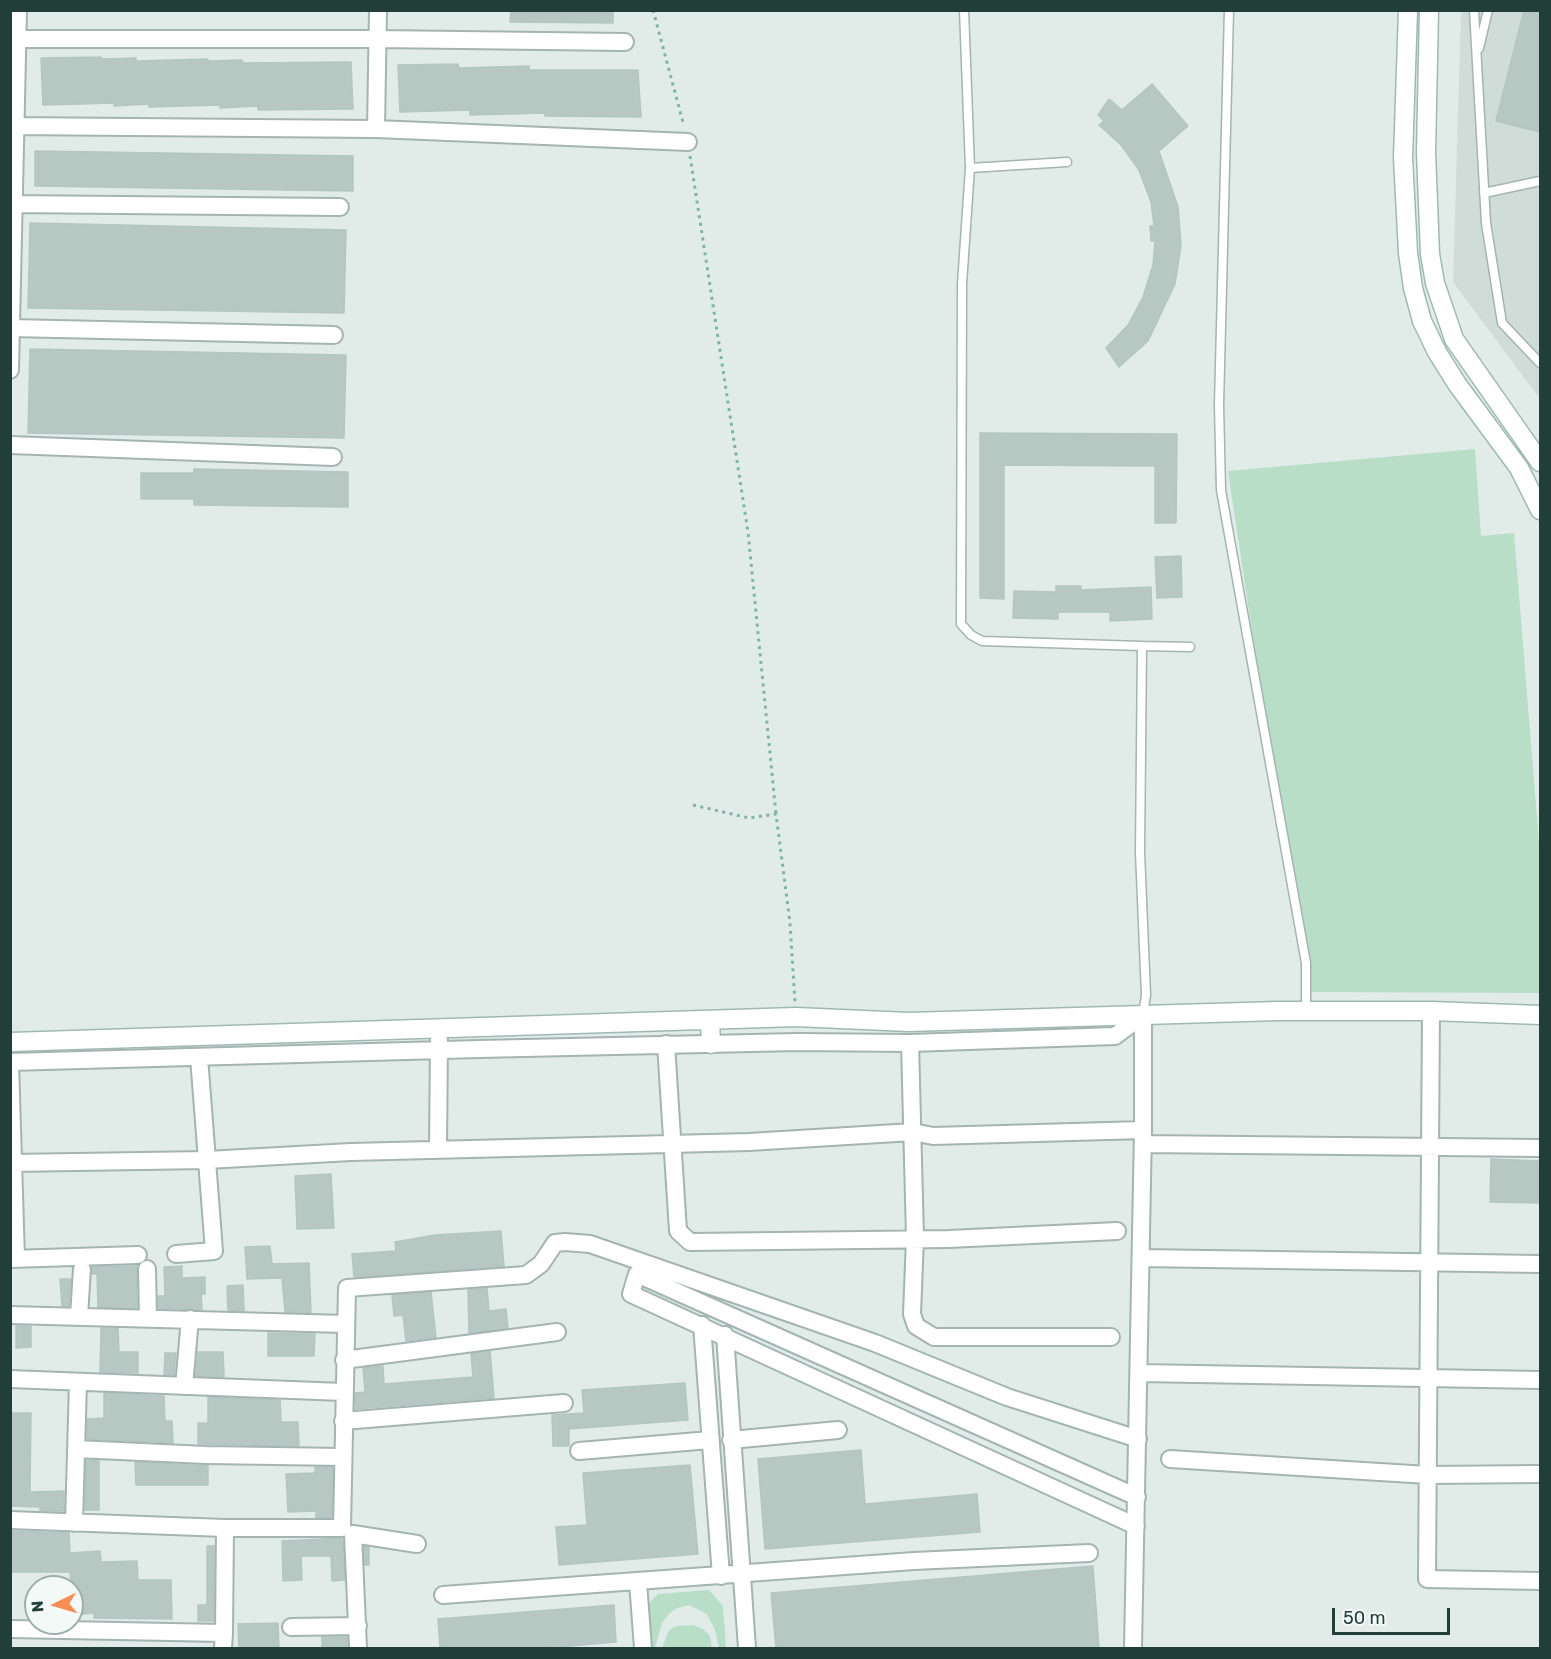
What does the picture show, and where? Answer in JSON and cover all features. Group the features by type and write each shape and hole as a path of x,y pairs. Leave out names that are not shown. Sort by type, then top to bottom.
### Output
{"street":[{"path":"10,370 13,126 18,10"},
{"path":"376,129 378,10"},
{"path":"1408,10 1403,158 1408,253 1413,288 1422,321 1437,352 1457,384 1519,468 1540,510"},
{"path":"1429,10 1426,152 1430,254 1435,283 1454,339 1540,462"},
{"path":"17,39 625,42"},
{"path":"13,126 376,129 688,142"},
{"path":"12,204 340,207"},
{"path":"11,328 334,335"},
{"path":"10,445 333,457"},
{"path":"1431,1011 1427,1579 1540,1581"},
{"path":"10,1042 796,1017 909,1022 1143,1015 1431,1011 1540,1015"},
{"path":"138,1255 13,1259 10,1063 666,1044 910,1043 1115,1036 1143,1015"},
{"path":"1133,1648 1143,1137 1143,1015"},
{"path":"710,1020 711,1044"},
{"path":"438,1150 439,1028"},
{"path":"910,1043 915,1238 912,1314 916,1326 934,1336 1111,1337"},
{"path":"666,1044 678,1231 690,1242 1117,1231"},
{"path":"176,1254 214,1251 200,1057"},
{"path":"12,1163 207,1160 438,1150 673,1144 913,1132 933,1136 1143,1137 1431,1147 1540,1148"},
{"path":"358,1648 343,1457 347,1288 526,1275 541,1264 555,1243 590,1244 875,1343 1007,1397 1138,1439"},
{"path":"1141,1258 1540,1264"},
{"path":"79,1316 82,1269"},
{"path":"147,1269 148,1318"},
{"path":"1136,1526 725,1335 631,1294 638,1274 1137,1497"},
{"path":"10,1315 345,1324"},
{"path":"184,1386 190,1319"},
{"path":"702,1325 721,1576"},
{"path":"344,1360 557,1332"},
{"path":"725,1335 747,1648"},
{"path":"1138,1373 1430,1380 1540,1380"},
{"path":"10,1379 343,1392"},
{"path":"74,1523 78,1382"},
{"path":"343,1421 564,1403"},
{"path":"731,1440 838,1430"},
{"path":"579,1452 711,1440"},
{"path":"76,1449 206,1455 343,1457"},
{"path":"1170,1459 1428,1475 1540,1474"},
{"path":"10,1520 348,1531 417,1544"},
{"path":"10,1629 224,1641 225,1528"},
{"path":"443,1595 914,1561 1089,1553"},
{"path":"638,1582 643,1648"},
{"path":"291,1627 358,1626"}],"lane":[{"path":"964,10 970,168 962,284 961,624 971,635 982,641 1190,647"},
{"path":"1230,10 1219,405 1221,490 1306,963 1306,1013"},
{"path":"1474,10 1486,223 1502,323 1540,363"},
{"path":"1476,58 1488,10"},
{"path":"970,168 1067,162"},
{"path":"1484,193 1540,181"},
{"path":"1142,646 1140,852 1146,995 1143,1015"}],"path":[{"path":"654,10 688,142 747,532 776,814 790,923 796,1017"},
{"path":"693,805 749,818 776,814"}],"shaded area":[{"path":"1461,11 1540,11 1540,399 1453,282"}],"green space":[{"path":"1475,449 1481,536 1514,533 1540,855 1540,993 1306,992 1228,471"},
{"path":"709,1590 723,1606 726,1648 719,1648 715,1630 707,1614 689,1605 677,1608 669,1614 662,1623 655,1648 647,1648 647,1605 658,1594"},
{"path":"693,1625 703,1629 710,1636 712,1648 662,1648 669,1630 677,1626"}],"building":[{"path":"511,10 613,10 613,23 510,22"},
{"path":"1524,10 1540,10 1540,132 1496,121"},
{"path":"101,57 102,59 136,58 136,61 208,59 208,61 242,60 243,63 351,62 353,109 258,110 258,106 149,107 149,104 114,106 114,103 43,105 41,58"},
{"path":"458,64 459,68 529,66 529,70 638,70 641,117 545,116 545,113 470,115 470,110 400,112 398,65"},
{"path":"1152,84 1188,126 1159,151 1178,207 1181,246 1175,284 1148,341 1119,367 1106,348 1128,325 1143,297 1153,265 1155,241 1151,241 1150,226 1154,226 1151,202 1139,170 1121,145 1099,125 1104,121 1098,115 1109,99 1122,110"},
{"path":"35,151 353,156 353,191 35,186"},
{"path":"30,223 346,230 344,313 28,308"},
{"path":"30,349 346,355 344,438 28,433"},
{"path":"980,433 1177,434 1176,523 1155,523 1155,466 1004,465 1004,599 980,598"},
{"path":"194,469 348,472 348,507 194,505 194,499 141,499 141,473 194,473"},
{"path":"1181,556 1182,597 1157,598 1155,557"},
{"path":"1056,586 1081,586 1081,590 1151,587 1152,619 1110,621 1110,612 1058,612 1058,619 1013,618 1014,591 1056,592"},
{"path":"1491,1159 1540,1161 1540,1203 1490,1202"},
{"path":"331,1174 334,1228 297,1229 295,1176"},
{"path":"501,1231 504,1266 354,1277 352,1254 396,1251 395,1242 435,1235"},
{"path":"270,1246 272,1264 309,1263 311,1313 285,1312 282,1278 247,1279 245,1247"},
{"path":"137,1266 137,1308 98,1307 97,1274 92,1274 92,1267"},
{"path":"182,1266 182,1278 205,1277 205,1294 201,1294 202,1310 158,1308 158,1296 165,1296 164,1267"},
{"path":"60,1279 71,1279 69,1306 62,1306"},
{"path":"243,1285 244,1311 228,1310 227,1286"},
{"path":"487,1288 489,1311 506,1309 508,1328 469,1333 468,1290"},
{"path":"431,1292 436,1337 406,1341 403,1315 394,1316 392,1295"},
{"path":"16,1326 31,1326 31,1347 16,1348"},
{"path":"101,1328 118,1328 119,1352 138,1352 138,1373 100,1372"},
{"path":"268,1333 315,1334 314,1356 268,1356"},
{"path":"490,1351 494,1398 355,1409 355,1393 365,1392 363,1368 383,1366 384,1384 473,1377 471,1354"},
{"path":"198,1352 223,1352 224,1377 195,1376"},
{"path":"165,1353 176,1353 174,1375 164,1375"},
{"path":"685,1383 688,1420 569,1429 569,1446 553,1446 552,1415 584,1413 582,1390"},
{"path":"104,1393 164,1396 165,1421 172,1421 173,1443 87,1439 87,1419 104,1418"},
{"path":"208,1397 280,1400 281,1422 298,1422 299,1446 198,1444 198,1423 208,1423"},
{"path":"11,1413 31,1413 30,1492 64,1491 64,1511 40,1511 40,1507 10,1506"},
{"path":"861,1450 865,1504 977,1494 980,1532 765,1549 758,1459"},
{"path":"86,1460 99,1461 99,1510 85,1510"},
{"path":"135,1462 208,1466 208,1485 136,1485"},
{"path":"690,1465 698,1554 559,1565 556,1527 587,1525 583,1473"},
{"path":"315,1467 333,1467 332,1518 316,1518 316,1511 288,1512 286,1474 315,1473"},
{"path":"10,1531 69,1533 70,1553 100,1551 101,1562 137,1561 138,1580 171,1580 172,1619 94,1618 94,1613 84,1614 84,1575 70,1575 70,1572 10,1572"},
{"path":"343,1538 345,1580 332,1581 331,1556 301,1556 302,1580 283,1581 282,1541"},
{"path":"207,1546 214,1546 214,1621 198,1621 198,1605 207,1605"},
{"path":"364,1546 369,1547 369,1565 365,1565"},
{"path":"1093,1566 1099,1648 776,1648 771,1593"},
{"path":"614,1605 616,1642 548,1648 440,1648 438,1619"},
{"path":"278,1623 279,1648 239,1648 238,1624"},
{"path":"322,1637 347,1637 347,1648 322,1648"}]}
